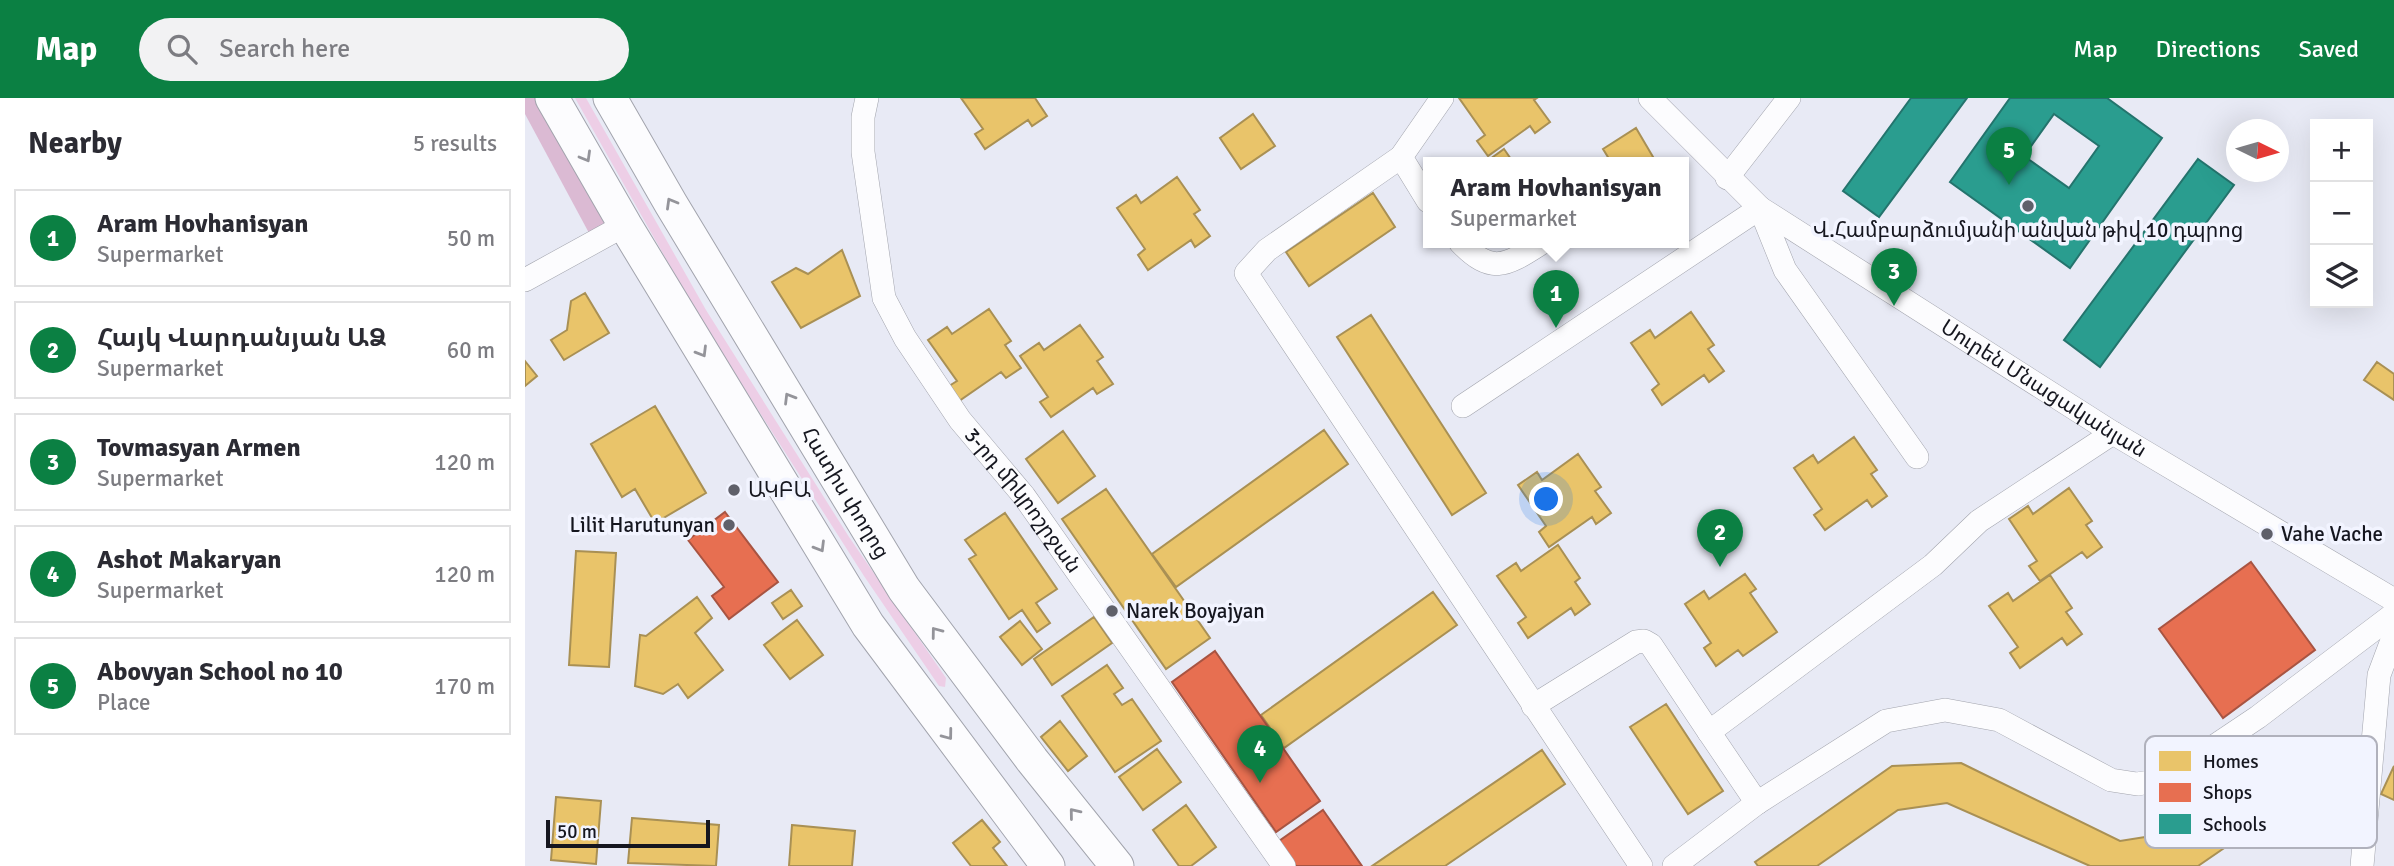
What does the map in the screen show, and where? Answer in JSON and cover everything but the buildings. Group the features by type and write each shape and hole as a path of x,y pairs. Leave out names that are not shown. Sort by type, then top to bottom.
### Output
{"main road":[{"path":"552,98 625,225 868,625 1048,866"},
{"name":"Հատիս փողոց","path":"610,98 904,589 1031,760 1117,866"}],"street":[{"name":"3-րդ միկրոշրջան","path":"867,98 863,117 863,152 884,298 905,338 960,420 1024,496 1284,866"},
{"path":"1442,98 1401,157 1266,250 1246,273 1641,866"},
{"name":"Սուրեն Մնացականյան","path":"1650,98 1727,178 1760,208 2113,433 2394,600"},
{"path":"1727,178 1789,98"},
{"path":"1401,157 1423,193"},
{"path":"1464,406 1760,208 1785,270 1917,457"},
{"path":"525,280 625,225"},
{"path":"1466,248 1476,259 1495,265 1513,261 1534,248"},
{"path":"1710,732 1933,565 1979,521 2113,433"},
{"path":"2230,736 2394,614"},
{"path":"2374,736 2379,675 2394,635"},
{"path":"1533,706 1636,642 1644,641 1651,645 1757,803"},
{"path":"1674,866 1757,803 1886,721 1945,710 1999,720 2111,780 2145,783"},
{"path":"2362,866 2364,848"}],"shaded area":[{"path":"525,98 540,98 609,223 589,233 525,114"},
{"path":"575,98 586,98 706,310 849,537 946,678 945,687 939,686 864,576 700,319"}],"place":[{"name":"Abovyan School no 10","path":"2009,185"},
{"name":"Վ.Համբարձումյանի անվան թիվ 10 դպրոց","path":"2028,206"},
{"name":"Tovmasyan Armen","path":"1894,306"},
{"name":"Aram Hovhanisyan","path":"1556,328"},
{"name":"ԱԿԲԱ","path":"734,490"},
{"name":"Lilit Harutunyan","path":"729,525"},
{"name":"Vahe Vache","path":"2267,534"},
{"name":"Հայկ Վարդանյան ԱՁ","path":"1720,567"},
{"name":"Narek Boyajyan","path":"1112,611"},
{"name":"Ashot Makaryan","path":"1260,783"}]}
